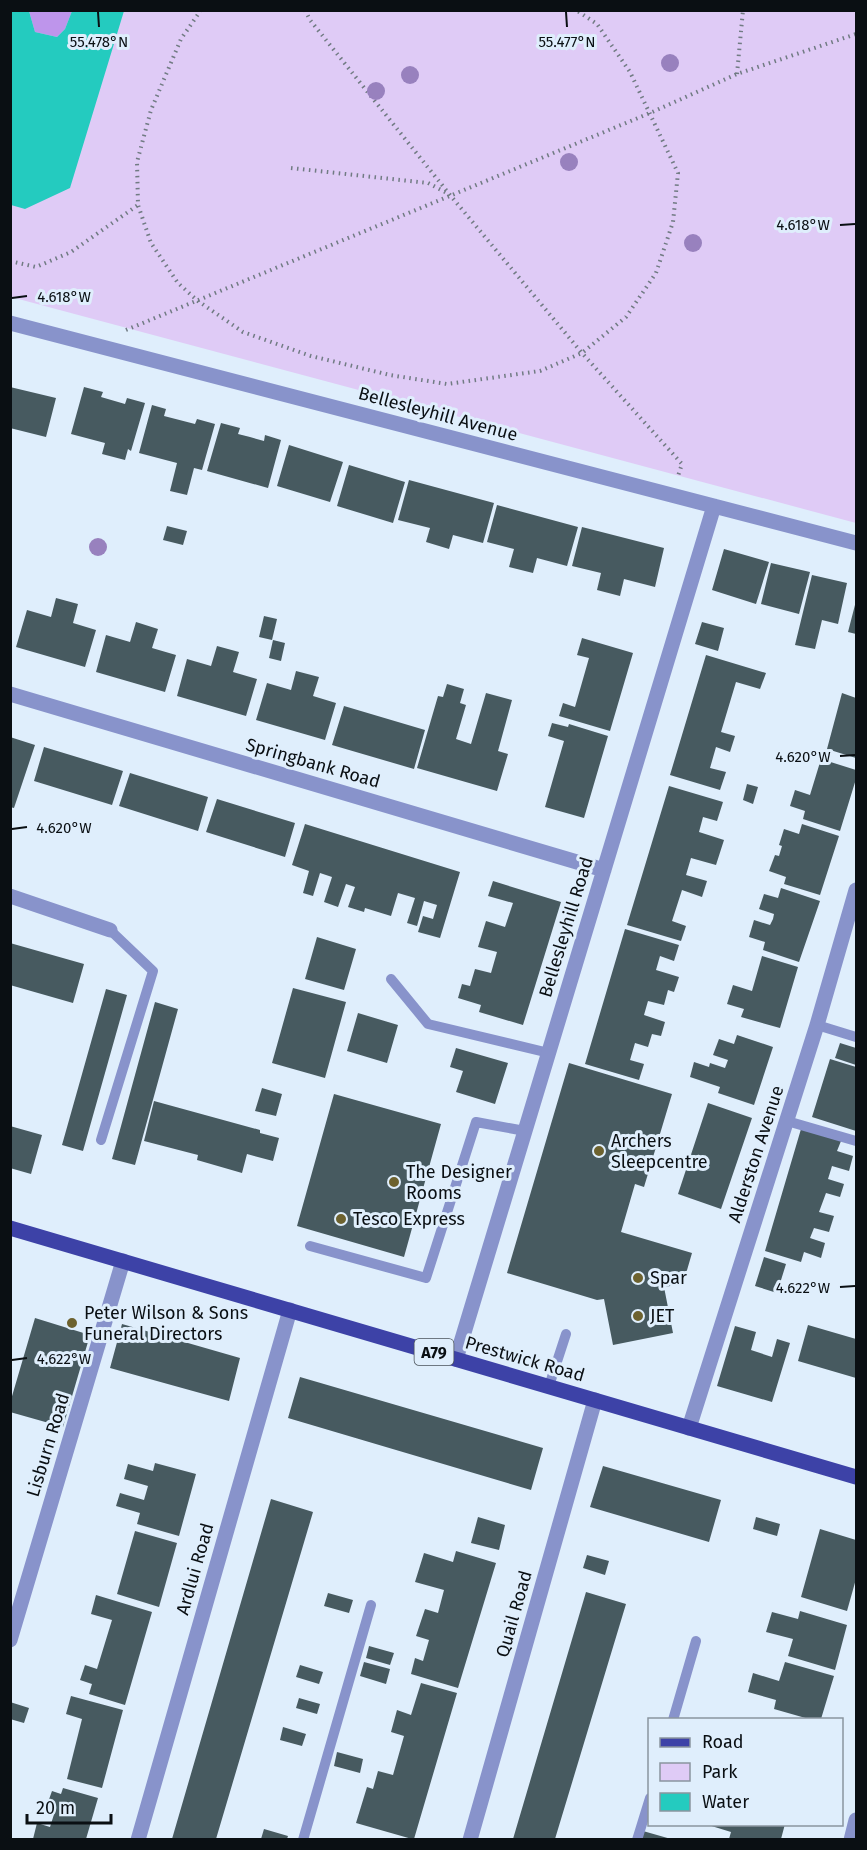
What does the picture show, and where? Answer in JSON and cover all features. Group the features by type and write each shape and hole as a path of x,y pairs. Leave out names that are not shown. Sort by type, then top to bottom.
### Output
{"main road":[{"name":"Prestwick Road","path":"10,1228 856,1477"}],"street":[{"name":"Bellesleyhill Avenue","path":"10,323 856,543"},
{"name":"Bellesleyhill Road","path":"456,1359 714,506"},
{"name":"Springbank Road","path":"10,694 604,870"},
{"name":"Alderston Avenue","path":"688,1428 818,1025 856,890"},
{"path":"10,896 110,930"},
{"name":"Lisburn Road","path":"10,1640 123,1261"},
{"name":"Ardlui Road","path":"138,1839 290,1310"},
{"name":"Quail Road","path":"470,1839 596,1400"},
{"path":"851,1839 856,1820"}],"lane":[{"path":"101,1140 153,971 110,930"},
{"path":"391,979 428,1024 549,1053"},
{"path":"818,1025 856,1037"},
{"path":"787,1121 856,1141"},
{"path":"310,1246 426,1278 476,1122 525,1131"},
{"path":"549,1386 566,1334"},
{"path":"303,1839 371,1605"},
{"path":"673,1718 696,1641"},
{"path":"637,1839 648,1804"}],"path":[{"path":"201,10 181,39 151,110 137,162 138,205 151,243 178,283 198,301 243,332 311,356 390,375 447,384 540,371 582,353 626,317 656,273 673,222 678,173 630,72 597,24 576,10"},
{"path":"305,10 310,20 450,195 582,353 682,464 672,495"},
{"path":"737,74 743,10"},
{"path":"93,344 737,74 856,34"},
{"path":"291,168 428,183 450,195"},
{"path":"10,261 36,267 70,252 138,205"}],"green space":[{"path":"10,11 856,11 856,523 11,297"}],"shaded area":[{"path":"29,11 72,11 65,29 57,37 35,32"}],"water":[{"path":"10,11 29,11 35,32 57,37 65,29 72,11 124,11 70,188 25,209 11,205"}],"building":[{"path":"10,387 56,398 46,437 10,428"},
{"path":"84,387 103,392 101,397 125,404 127,398 145,403 131,451 128,449 125,460 102,454 105,443 71,434"},
{"path":"152,405 166,409 164,416 195,424 197,419 215,424 202,470 194,468 187,495 170,491 177,463 139,453"},
{"path":"221,423 240,428 238,434 264,441 265,435 281,440 268,488 207,471"},
{"path":"289,445 343,462 330,502 277,486"},
{"path":"349,465 405,482 393,523 337,506"},
{"path":"409,480 494,503 483,543 453,535 449,549 426,542 430,528 398,520"},
{"path":"497,505 578,527 567,566 537,558 533,573 509,567 514,549 487,542"},
{"path":"167,526 187,531 183,545 163,540"},
{"path":"582,527 664,548 655,587 624,579 620,596 597,590 601,573 572,566"},
{"path":"724,549 769,562 756,604 712,590"},
{"path":"771,563 810,572 799,614 761,604"},
{"path":"812,575 847,583 838,624 822,620 815,649 795,645"},
{"path":"56,598 78,604 73,623 96,630 85,667 16,647 27,610 51,617"},
{"path":"856,601 856,634 848,632"},
{"path":"264,616 277,619 272,640 259,637"},
{"path":"136,622 158,629 152,648 176,655 165,692 96,672 106,635 130,642"},
{"path":"702,622 724,628 718,651 695,644"},
{"path":"582,638 633,653 610,731 559,716 563,703 575,707 589,658 577,655"},
{"path":"273,640 285,643 281,661 269,658"},
{"path":"217,646 239,652 233,672 257,679 246,716 177,696 187,659 211,666"},
{"path":"706,655 766,673 760,689 736,682 721,732 735,736 730,752 716,747 710,768 726,772 720,790 670,775"},
{"path":"296,671 319,677 313,696 336,703 325,740 256,720 267,683 291,690"},
{"path":"447,684 464,689 460,703 466,705 456,739 471,744 486,693 512,700 498,751 508,754 497,791 417,768 438,696 443,697"},
{"path":"842,693 856,698 856,758 827,749"},
{"path":"344,706 425,730 414,769 332,745"},
{"path":"552,723 568,727 569,724 608,736 584,818 545,807 564,741 548,736"},
{"path":"10,737 35,745 14,808 10,807"},
{"path":"44,747 123,771 112,805 34,781"},
{"path":"821,759 856,770 856,779 840,831 803,819 805,811 790,806 795,790 810,795"},
{"path":"130,773 208,797 198,831 119,806"},
{"path":"747,784 758,787 753,804 743,800"},
{"path":"669,786 723,802 717,821 703,817 699,832 724,840 716,865 691,858 686,875 707,881 702,897 682,890 672,921 686,926 681,941 627,925"},
{"path":"217,799 295,823 285,857 206,832"},
{"path":"305,824 460,872 440,938 418,932 423,916 433,919 437,905 424,901 417,926 407,923 415,898 398,893 391,916 365,908 364,912 348,907 355,887 346,884 338,907 324,902 332,877 320,873 313,896 303,893 309,871 292,865"},
{"path":"802,824 839,836 820,895 784,884 786,877 769,871 775,855 779,856 782,846 779,845 784,829 799,834"},
{"path":"493,881 561,902 523,1025 479,1012 481,1005 458,998 462,984 470,986 475,969 491,973 497,952 478,947 486,921 505,927 513,903 488,896"},
{"path":"781,888 820,901 799,962 763,950 765,942 749,937 754,920 770,925 774,914 759,909 764,894 778,898"},
{"path":"625,929 679,945 674,961 660,956 656,970 679,977 674,992 668,990 664,1005 648,1001 644,1015 665,1022 661,1036 652,1034 648,1047 635,1043 630,1060 644,1064 639,1080 585,1064"},
{"path":"317,937 356,949 344,990 305,979"},
{"path":"10,943 84,964 73,1003 10,985"},
{"path":"762,956 798,967 780,1028 741,1017 744,1009 727,1004 733,985 752,991"},
{"path":"293,988 346,1002 325,1078 272,1063"},
{"path":"106,989 127,995 83,1151 62,1145"},
{"path":"155,1002 178,1009 135,1165 112,1159"},
{"path":"358,1013 398,1025 387,1063 347,1051"},
{"path":"737,1035 773,1047 754,1105 718,1093 720,1087 690,1077 694,1062 709,1067 710,1063 725,1068 728,1060 713,1055 719,1039 734,1044"},
{"path":"840,1043 856,1048 856,1065 835,1058"},
{"path":"456,1048 508,1063 495,1104 456,1092 463,1071 450,1067"},
{"path":"830,1059 856,1067 856,1131 812,1117"},
{"name":"Archers Sleepcentre","path":"569,1063 672,1094 644,1187 635,1184 621,1232 692,1253 683,1284 664,1287 673,1333 613,1345 604,1299 597,1300 507,1273"},
{"path":"262,1088 282,1094 276,1116 255,1111"},
{"path":"334,1094 441,1124 404,1257 297,1226"},
{"path":"154,1101 260,1130 260,1133 279,1138 273,1161 247,1154 242,1173 197,1160 198,1155 144,1141"},
{"path":"708,1103 752,1118 721,1209 678,1194"},
{"path":"10,1126 42,1135 31,1174 10,1168"},
{"path":"801,1129 841,1141 837,1151 853,1156 849,1171 832,1166 828,1179 844,1184 840,1197 826,1193 819,1212 834,1216 829,1232 814,1228 810,1238 825,1243 821,1258 804,1252 801,1262 765,1251"},
{"path":"764,1257 786,1264 777,1293 755,1286"},
{"path":"35,1318 90,1335 63,1427 10,1412 10,1403"},
{"path":"122,1324 240,1358 229,1401 110,1368"},
{"path":"808,1325 856,1339 856,1378 798,1361"},
{"path":"735,1326 756,1332 751,1350 772,1357 777,1339 790,1343 772,1402 717,1386"},
{"path":"300,1377 543,1448 531,1490 288,1418"},
{"path":"155,1463 196,1474 179,1536 137,1524 140,1513 116,1506 120,1493 144,1500 148,1486 124,1479 128,1464 153,1471"},
{"path":"603,1466 721,1500 709,1542 590,1507"},
{"path":"271,1499 313,1512 216,1839 172,1839"},
{"path":"478,1517 505,1525 499,1550 471,1543"},
{"path":"756,1517 780,1524 777,1536 753,1529"},
{"path":"820,1529 856,1540 856,1579 847,1611 801,1597"},
{"path":"135,1531 177,1543 159,1607 117,1594"},
{"path":"456,1551 496,1563 458,1688 411,1674 415,1658 423,1661 429,1640 416,1636 425,1609 438,1613 444,1590 415,1582 424,1553 453,1562"},
{"path":"587,1555 609,1561 605,1575 583,1568"},
{"path":"586,1592 626,1604 555,1839 513,1839"},
{"path":"328,1593 353,1600 349,1613 324,1606"},
{"path":"96,1595 152,1612 125,1705 89,1694 92,1684 80,1680 85,1665 97,1669 112,1620 91,1614"},
{"path":"800,1611 847,1625 835,1670 788,1656 793,1639 766,1632 772,1612 798,1619"},
{"path":"369,1646 394,1653 390,1665 366,1658"},
{"path":"364,1662 390,1669 386,1684 360,1676"},
{"path":"785,1662 834,1676 821,1718 806,1718 774,1709 776,1700 748,1692 753,1673 779,1681"},
{"path":"300,1665 323,1672 319,1684 296,1677"},
{"path":"421,1683 457,1693 414,1839 412,1839 356,1823 367,1787 373,1789 378,1771 393,1775 404,1736 391,1732 397,1710 411,1715"},
{"path":"71,1696 123,1710 102,1788 67,1779 82,1719 66,1714"},
{"path":"299,1698 320,1704 317,1714 296,1708"},
{"path":"10,1702 29,1708 24,1723 10,1719"},
{"path":"283,1727 306,1734 302,1746 280,1740"},
{"path":"337,1752 363,1759 360,1773 334,1766"},
{"path":"63,1788 98,1798 86,1839 33,1839 37,1823 50,1827 56,1808 47,1805 52,1791 61,1794"},
{"path":"712,1826 784,1826 781,1839 729,1839 731,1832"},
{"path":"264,1829 288,1836 287,1839 261,1839"},
{"path":"643,1831 671,1839 641,1839"}],"place":[{"name":"Archers Sleepcentre","path":"599,1151"},
{"name":"The Designer Rooms","path":"394,1182"},
{"name":"Tesco Express","path":"341,1219"},
{"name":"Spar","path":"638,1278"},
{"name":"JET","path":"638,1316"},
{"name":"Peter Wilson & Sons Funeral Directors","path":"72,1323"}]}
